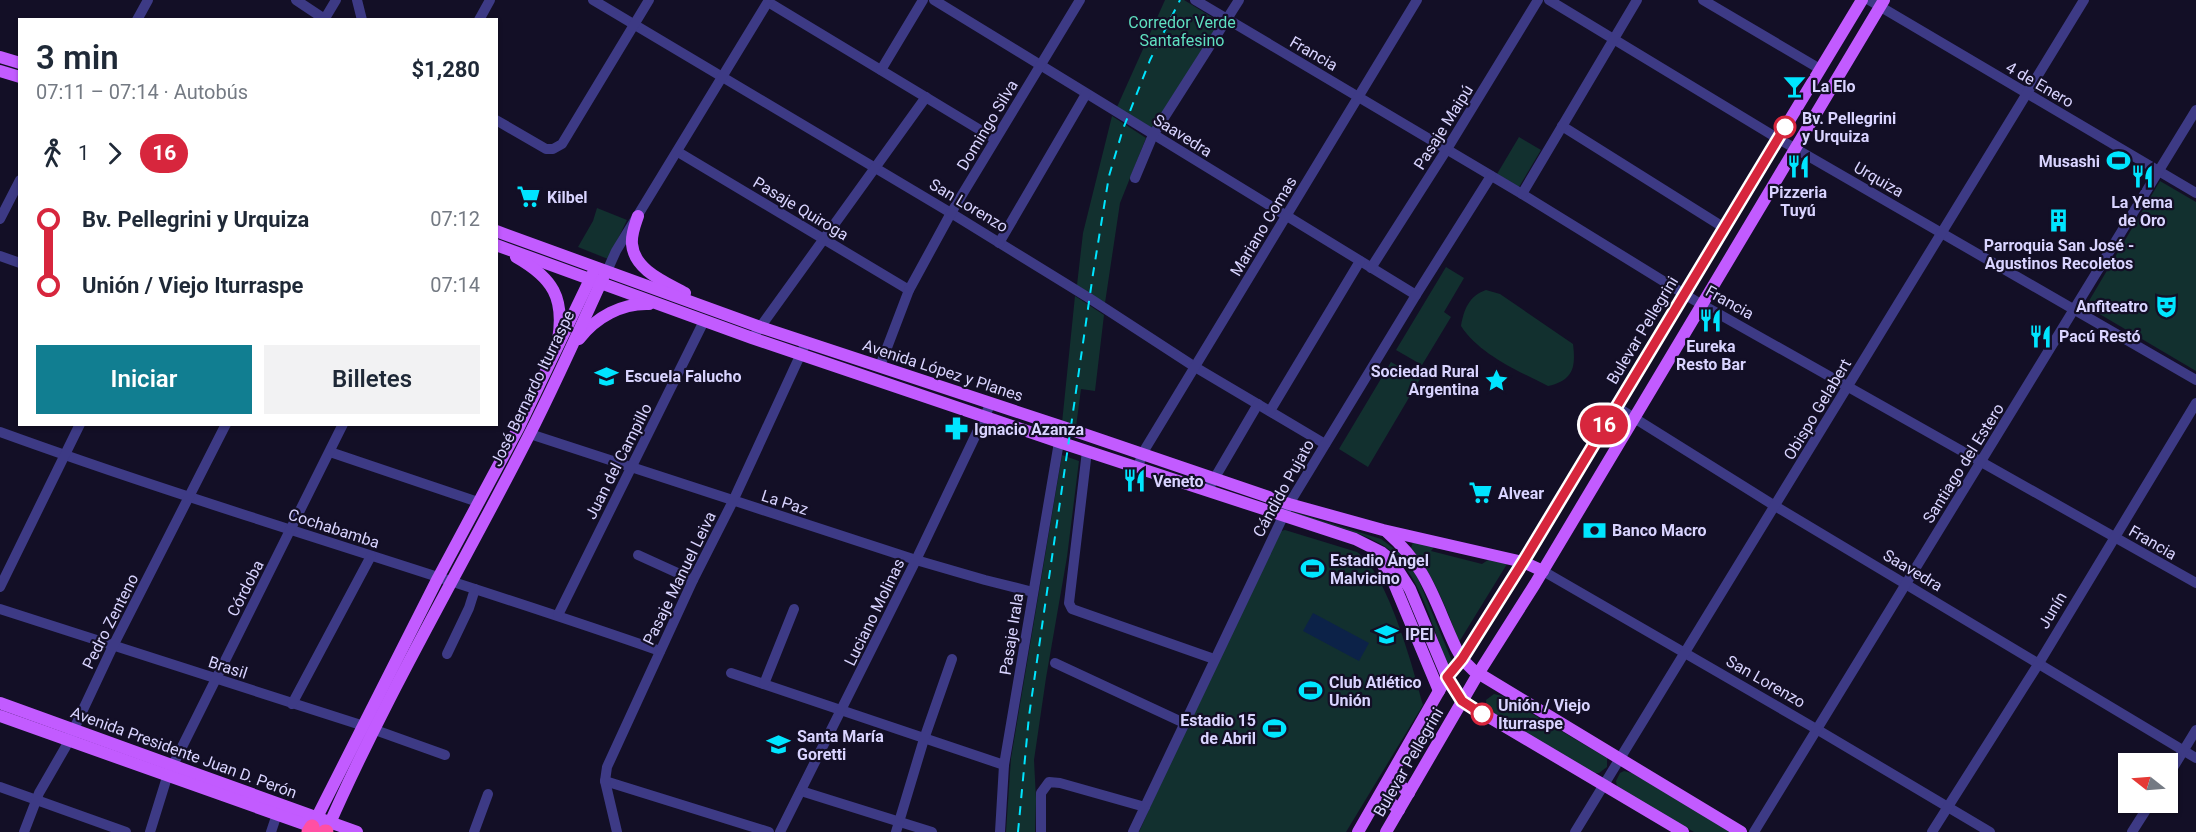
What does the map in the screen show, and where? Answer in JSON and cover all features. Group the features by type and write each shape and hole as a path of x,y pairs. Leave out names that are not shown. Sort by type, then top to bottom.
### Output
{"main road":[{"name":"Bulevar Pellegrini","path":"1358,832 1447,677 1462,659 1523,562 1862,0"},
{"name":"Bulevar Pellegrini","path":"1386,832 1478,674 1543,571 1882,4"},
{"path":"0,57 18,62"},
{"path":"0,70 18,76"},
{"path":"638,216 632,243 636,258 643,267 670,285 731,317"},
{"name":"Avenida López y Planes","path":"498,232 760,327 1289,504 1383,530 1523,562"},
{"path":"498,247 527,264 553,288 558,299 560,316 557,364"},
{"name":"Avenida López y Planes","path":"498,247 752,338 1282,516 1331,530 1370,547 1392,561 1410,589 1447,677 1462,701"},
{"name":"José Bernardo Iturraspe","path":"444,580 530,434 557,364 601,269"},
{"path":"557,364 597,321 615,310 634,304 661,305"},
{"name":"José Bernardo Iturraspe","path":"321,828 444,580 478,502 557,364"},
{"name":"Avenida López y Planes","path":"1383,530 1402,546 1420,568 1462,659"},
{"path":"1370,547 1393,581 1439,691"},
{"name":"San Lorenzo","path":"1523,562 1543,571"},
{"path":"1462,659 1478,674 1742,832"},
{"path":"1462,701 1683,832"},
{"name":"Avenida Presidente Juan D. Perón","path":"0,703 70,735"},
{"name":"Avenida Presidente Juan D. Perón","path":"0,716 70,735 170,770 321,828"},
{"name":"Avenida Presidente Juan D. Perón","path":"170,770 277,814 321,828 357,832"},
{"path":"1391,777 1409,794"},
{"path":"1381,794 1399,810"}],"street":[{"path":"137,18 148,0"},
{"path":"296,0 323,18"},
{"path":"326,18 336,0"},
{"path":"357,0 362,18"},
{"path":"480,18 490,0"},
{"name":"San Lorenzo","path":"592,0 951,213 1195,367 1325,444"},
{"path":"498,121 546,149 553,149 562,144 649,0"},
{"path":"881,70 923,0"},
{"name":"Saavedra","path":"934,0 1416,295"},
{"name":"Domingo Silva","path":"880,366 909,290 951,213 1080,0"},
{"name":"Francia","path":"1195,0 1522,194 1684,294 2196,583"},
{"path":"1135,178 1153,135 1239,0"},
{"name":"Mariano Comas","path":"1138,468 1142,454 1417,0"},
{"name":"Pasaje Maipú","path":"1371,268 1538,0"},
{"name":"Urquiza","path":"1549,0 1778,138 2196,380"},
{"path":"1522,194 1637,0"},
{"path":"1703,0 1820,69"},
{"name":"4 de Enero","path":"1869,0 1882,4 2196,193"},
{"name":"Obispo Gelabert","path":"1575,832 2084,0"},
{"path":"769,1 995,138"},
{"name":"José Bernardo Iturraspe","path":"601,269 616,251 638,216 769,1"},
{"path":"999,243 1086,94"},
{"path":"752,338 926,97"},
{"name":"Santiago del Estero","path":"1754,832 2196,110"},
{"path":"1562,126 1723,227"},
{"name":"Pasaje Quiroga","path":"678,152 909,290"},
{"name":"Cándido Pujato","path":"1133,832 1282,516 1491,176"},
{"path":"0,219 18,184"},
{"path":"0,256 18,261"},
{"path":"1270,411 1360,261"},
{"name":"Juan del Campillo","path":"558,615 704,321"},
{"name":"Pasaje Manuel Leiva","path":"605,781 607,767 660,651 733,501 806,342"},
{"name":"Luciano Molinas","path":"780,832 916,560 990,403"},
{"name":"Junín","path":"1932,832 2039,663 2196,403"},
{"path":"1208,491 1213,478 1258,404"},
{"name":"Saavedra","path":"1615,406 1775,506 2196,758"},
{"path":"0,587 79,426"},
{"name":"Pedro Zenteno","path":"24,832 36,800 225,426"},
{"name":"Córdoba","path":"150,832 170,770 343,426"},
{"name":"Cochabamba","path":"0,432 65,456 558,615 660,651"},
{"name":"La Paz","path":"530,434 916,560 1033,592"},
{"name":"Pasaje Irala","path":"1000,832 1004,765 1059,442"},
{"path":"1087,451 1069,603 1072,609 1214,659"},
{"path":"330,452 478,502"},
{"path":"638,555 693,580"},
{"path":"292,704 371,556"},
{"name":"San Lorenzo","path":"1543,571 1990,832"},
{"path":"447,654 469,608 475,589"},
{"name":"Brasil","path":"0,609 369,728 445,755"},
{"path":"764,684 794,609"},
{"path":"897,827 924,739 952,660"},
{"path":"1055,663 1184,723"},
{"path":"731,673 1004,765"},
{"path":"2178,760 2196,730"},
{"path":"605,781 617,832"},
{"path":"605,781 769,832"},
{"path":"1041,832 1041,793 1049,782 1060,783 1145,807"},
{"path":"0,787 126,832"},
{"path":"801,791 897,827 932,832"},
{"path":"474,832 488,794"},
{"path":"2132,832 2144,813"},
{"path":"270,832 277,814"}],"green space":[{"name":"Corredor Verde Santafesino","path":"1165,0 1184,0 1220,22 1152,128 1117,107"},
{"path":"1112,116 1146,138 1120,203 1105,303 1077,285 1083,233"},
{"path":"1519,137 1541,150 1519,187 1497,174"},
{"path":"2160,181 2196,202 2196,371 2086,306"},
{"path":"597,208 627,220 608,259 578,247 593,221"},
{"path":"1446,267 1464,278 1444,312 1451,317 1422,365 1396,350"},
{"path":"1486,290 1500,294 1573,344 1574,360 1568,376 1548,386 1500,361 1469,336 1461,326 1464,314 1471,300"},
{"path":"1075,296 1104,315 1095,391 1081,389 1076,427 1062,423"},
{"path":"1391,362 1420,379 1368,467 1339,449"},
{"path":"1062,455 1079,461 1067,557 1034,760 1035,832 1006,832 1011,758"},
{"path":"1291,511 1381,539 1400,553 1417,576 1452,661 1448,667 1430,616 1414,581 1393,553 1379,543 1358,534 1291,513"},
{"name":"Club Atlético Unión","path":"1285,530 1357,552 1368,563 1389,600 1398,623 1423,705 1346,832 1139,832 1173,755 1281,531"},
{"path":"1413,542 1434,547 1431,551 1482,564 1488,560 1507,564 1459,642 1433,581 1411,548"},
{"path":"1494,694 1502,696 1607,758 1607,767 1599,773 1594,773 1487,710 1486,700"},
{"path":"1624,771 1632,773 1733,832 1694,832 1621,790 1616,781 1620,773"}],"water":[{"path":"1313,613 1369,643 1359,661 1303,631"}],"railway":[{"path":"1018,832 1029,716 1109,176 1123,129 1150,60 1180,0"}],"bus line":[{"name":"16","path":"1482,714 1462,701 1447,677 1462,659 1523,562 1785,127"}],"place":[{"name":"La Elo","path":"1794,86"},
{"name":"Bv. Pellegrini y Urquiza","path":"1785,127"},
{"name":"Musashi","path":"2118,161"},
{"name":"Pizzeria Tuyú","path":"1798,167"},
{"name":"La Yema de Oro","path":"2142,177"},
{"name":"Kilbel","path":"529,197"},
{"name":"Parroquia San José - Agustinos Recoletos","path":"2059,220"},
{"name":"Anfiteatro","path":"2166,306"},
{"name":"Eureka Resto Bar","path":"1711,321"},
{"name":"Pacú Restó","path":"2041,336"},
{"name":"Escuela Falucho","path":"607,376"},
{"name":"Sociedad Rural Argentina","path":"1497,380"},
{"name":"Ignacio Azanza","path":"956,429"},
{"name":"Veneto","path":"1135,481"},
{"name":"Alvear","path":"1480,493"},
{"name":"Banco Macro","path":"1594,530"},
{"name":"Estadio Ángel Malvicino","path":"1312,569"},
{"name":"IPEI","path":"1387,634"},
{"name":"Club Atlético Unión","path":"1311,691"},
{"name":"Unión / Viejo Iturraspe","path":"1482,714"},
{"name":"Estadio 15 de Abril","path":"1274,729"},
{"name":"Santa María Goretti","path":"779,745"}]}
